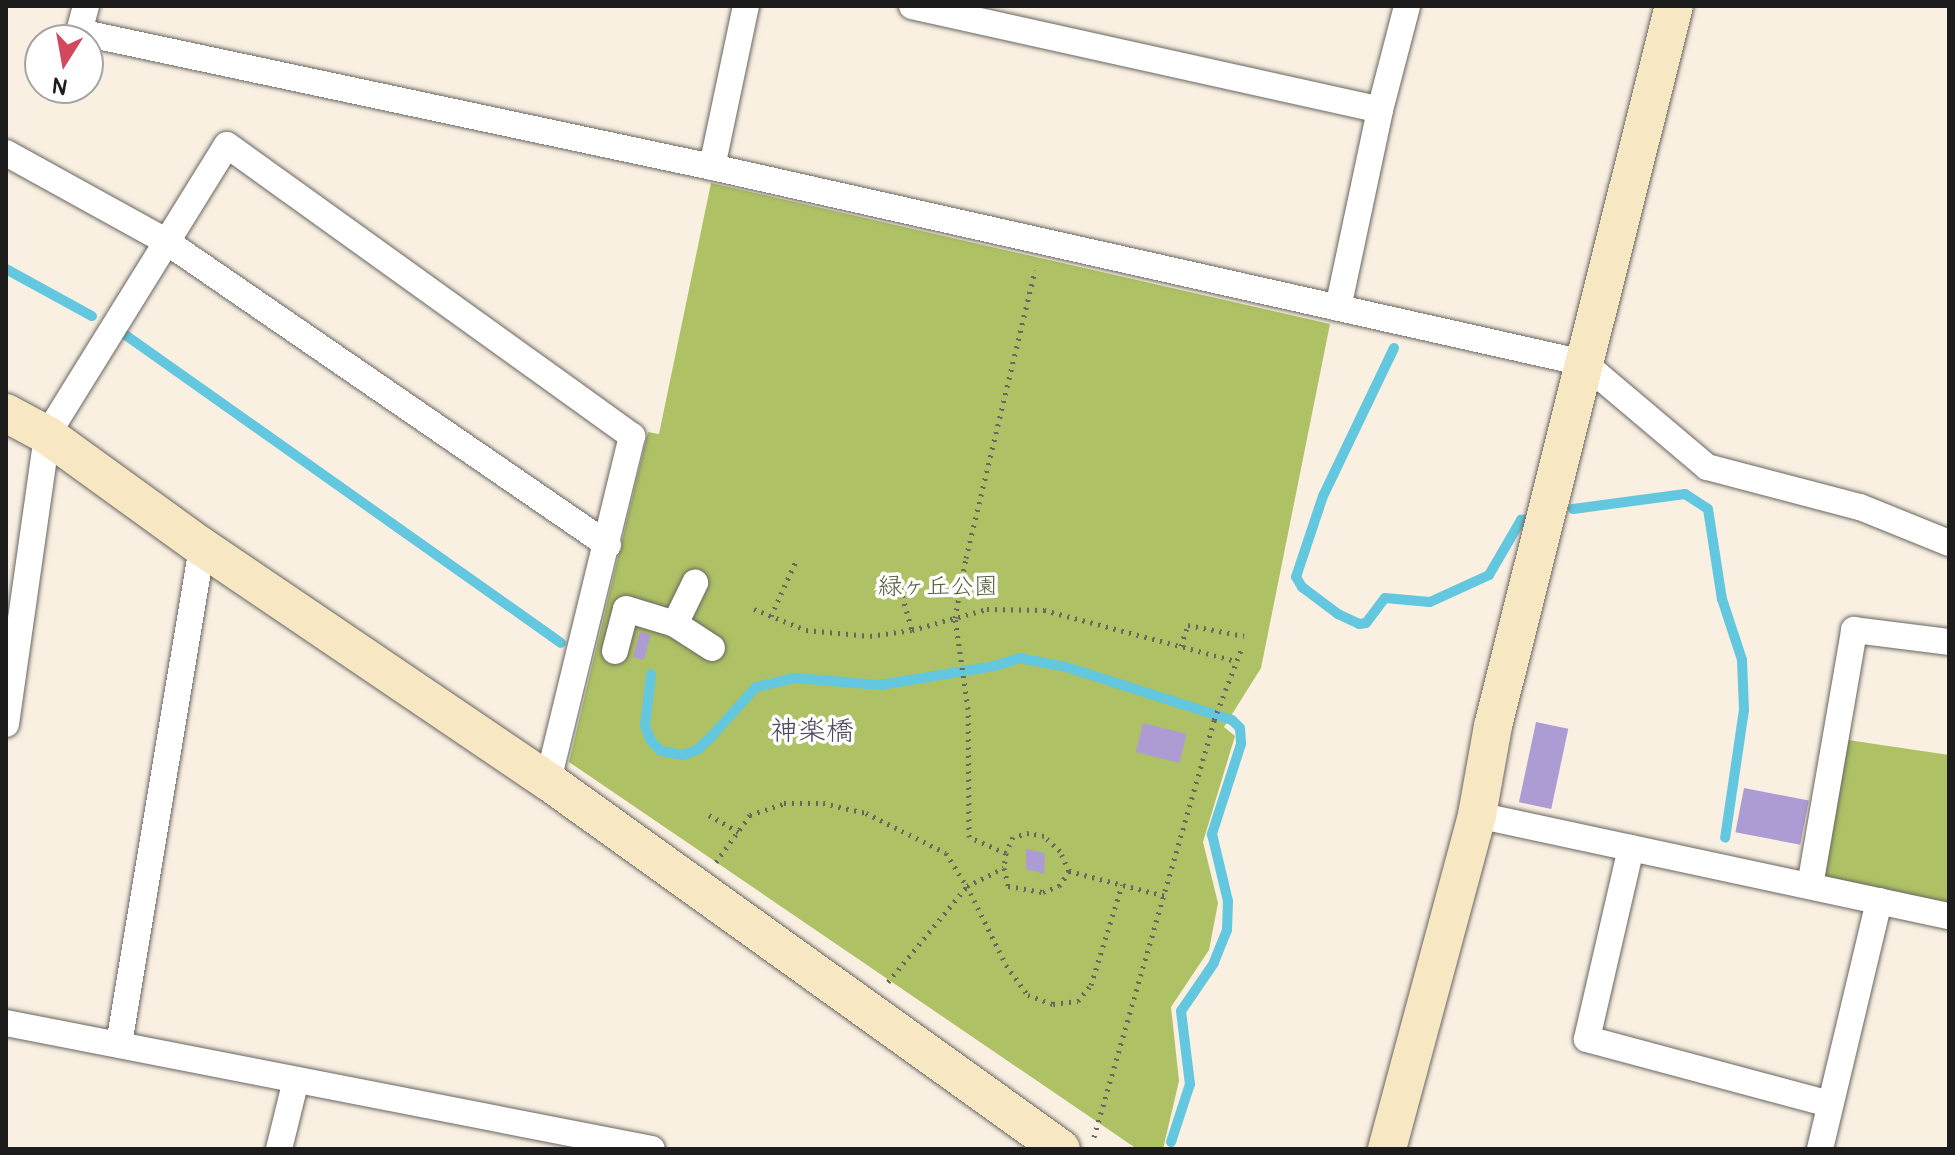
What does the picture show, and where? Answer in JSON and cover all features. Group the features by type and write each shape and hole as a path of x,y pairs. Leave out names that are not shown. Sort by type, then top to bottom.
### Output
{"street":[{"path":"86,6 79,32 712,167 1584,363 1707,467 1860,507 1949,543"},
{"path":"712,167 746,6"},
{"path":"912,6 1380,110"},
{"path":"1338,308 1380,110 1407,6"},
{"path":"1387,1149 1477,815 1493,726 1674,6"},
{"path":"7,710 47,435 227,145 632,436 608,545 548,781"},
{"path":"6,153 167,242 608,545"},
{"path":"6,413 47,435 202,547 548,781 1061,1149"},
{"path":"119,1044 202,547"},
{"path":"675,624 695,583"},
{"path":"615,651 626,609 675,624 712,648"},
{"path":"1810,886 1854,630 1949,642"},
{"path":"1477,815 1949,916"},
{"path":"1631,848 1587,1039 1829,1104"},
{"path":"1820,1149 1879,901"},
{"path":"6,1023 652,1149"},
{"path":"279,1149 296,1080"}],"path":[{"path":"1006,853 969,837 965,678 955,618 966,558 1042,242"},
{"path":"771,616 796,561"},
{"path":"900,588 912,630"},
{"path":"754,609 806,630 870,636 912,630 987,609 1044,610 1236,661"},
{"path":"1181,647 1188,625 1244,636"},
{"path":"1090,1149 1214,720 1241,650"},
{"path":"698,889 750,815 784,803 823,803 866,813 946,853 967,886 1006,965 1028,995 1053,1004 1078,1001 1091,985 1122,885"},
{"path":"709,815 738,832"},
{"path":"1029,833 1044,836 1060,851 1069,871 1059,886 1043,892 1008,886 1004,868 1006,853 1013,837 1029,833"},
{"path":"866,1009 967,886 1004,868"},
{"path":"1069,871 1165,896"}],"green space":[{"name":"緑ヶ丘公園","path":"711,183 1330,324 1261,668 1224,727 1235,736 1203,842 1218,903 1209,950 1171,1007 1179,1081 1163,1149 1137,1149 569,762 648,432 659,434"},
{"path":"1848,740 1949,755 1949,910 1821,884"}],"building":[{"path":"640,632 651,635 644,660 633,657"},
{"path":"1536,722 1568,729 1551,809 1519,802"},
{"path":"1143,723 1187,734 1179,763 1136,752"},
{"path":"1744,788 1809,801 1800,845 1735,832"},
{"path":"1026,849 1045,853 1044,874 1026,869"}],"waterway":[{"path":"6,269 92,316"},
{"path":"124,334 561,643"},
{"path":"1394,348 1323,496 1296,577 1302,587 1338,614 1359,624 1366,623 1385,598 1430,602 1489,575 1521,520 1530,519"},
{"path":"1573,509 1685,494 1708,509 1722,599 1742,660 1744,710 1725,838"},
{"path":"651,674 645,726 651,741 661,751 683,755 697,750 710,738 756,687 794,678 880,685 995,666 1020,658 1066,667 1232,720 1240,728 1241,744 1212,834 1228,901 1227,930 1214,963 1181,1011 1190,1084 1171,1142"}],"district":[{"name":"神楽橋","path":"812,732"}]}
